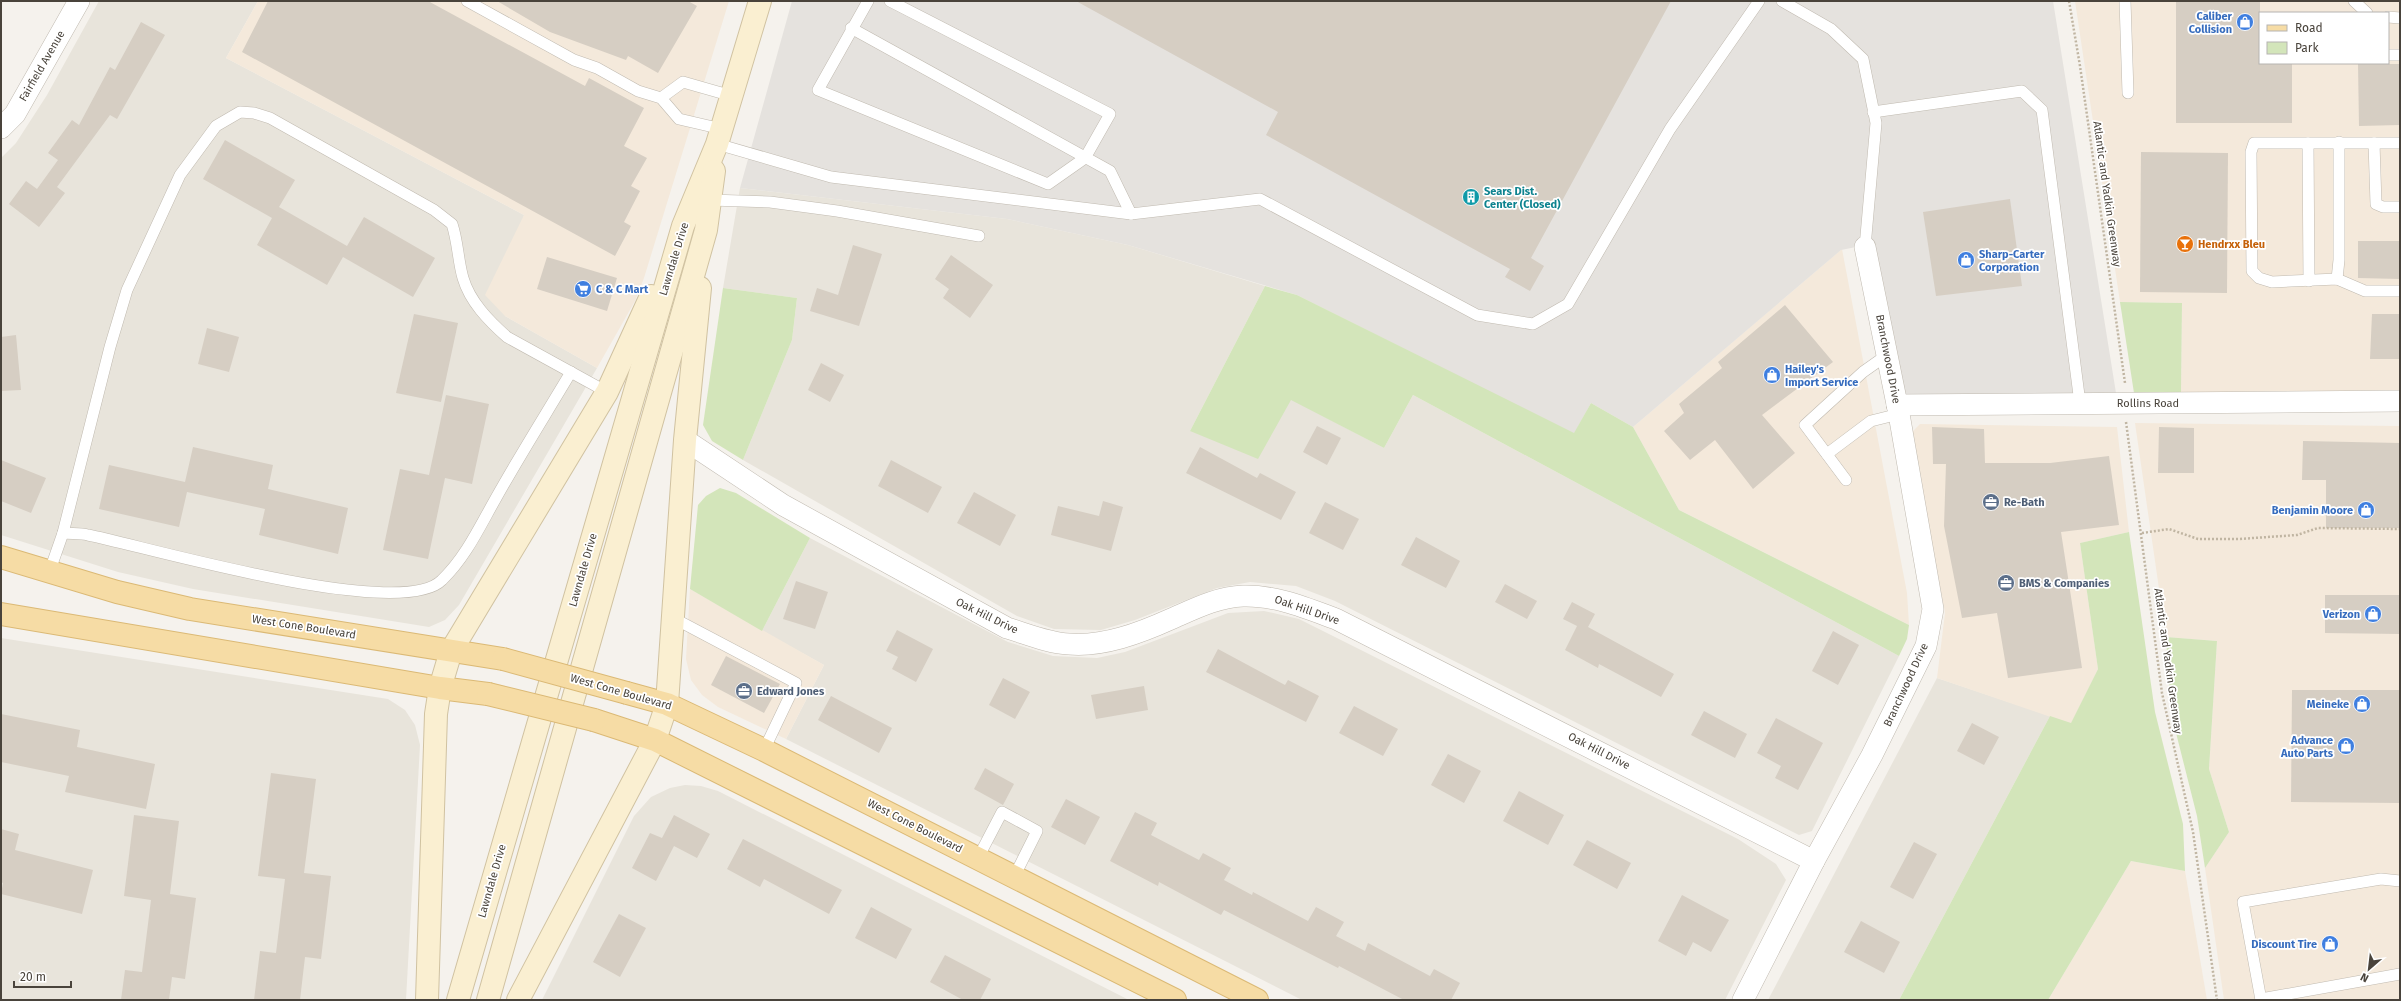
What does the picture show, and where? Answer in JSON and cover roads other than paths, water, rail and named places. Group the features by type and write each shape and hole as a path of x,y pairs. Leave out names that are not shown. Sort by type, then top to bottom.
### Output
{"main road":[{"name":"Lawndale Drive","path":"458,1000 683,226 720,137 760,1"},
{"name":"Lawndale Drive","path":"488,1000 706,230 720,137"},
{"path":"427,1000 436,714 440,688 451,651 607,392 683,226"},
{"path":"518,1000 655,740 667,704 675,619 685,440 706,230"},
{"name":"West Cone Boulevard","path":"1,557 49,573 117,592 190,609 504,659 667,704 764,750 1258,1000"},
{"path":"1,614 440,688 488,694 594,720 655,740 1175,1000"}],"street":[{"name":"Fairfield Avenue","path":"1,128 15,114 79,1"},
{"name":"Branchwood Drive","path":"1743,1000 1814,861 1872,754 1926,646 1932,617 1933,609 1898,409 1865,247"},
{"name":"Rollins Road","path":"1898,409 2080,403 2400,402"},
{"name":"Oak Hill Drive","path":"685,440 783,504 1007,628 1040,638 1068,644 1091,644 1145,630 1210,602 1241,596 1268,597 1336,619 1814,861"}],"lane":[{"path":"467,1 574,60 597,68 638,91 661,98 679,119 720,137 831,177 1131,214 1260,199 1477,315 1533,324 1568,304 1670,129 1759,1"},
{"path":"868,1 851,28 818,90 1048,184 1085,158 1110,114 890,1"},
{"path":"1782,1 1831,28 1862,59 1876,123 1865,247"},
{"path":"2125,1 2128,93"},
{"path":"2354,1 2366,12"},
{"path":"2389,17 2400,18"},
{"path":"851,28 1110,172 1131,214"},
{"path":"2389,55 2400,55"},
{"path":"661,98 683,82 732,96"},
{"path":"1873,112 2022,91 2042,110 2080,403"},
{"path":"49,573 63,533 110,347 138,264 173,188 188,163 216,126 240,112 254,113 270,118 434,210 452,224 463,278 475,303 493,325 507,337 607,392"},
{"path":"2337,279 2339,260 2339,142"},
{"path":"2400,143 2254,143 2251,152 2252,271 2259,278 2272,282 2337,279 2365,291 2400,291"},
{"path":"2308,143 2309,281"},
{"path":"2374,143 2376,204 2384,207 2400,207"},
{"path":"710,200 770,202 837,211 979,236"},
{"path":"1846,480 1805,425 1863,372 1887,355"},
{"path":"63,533 87,534 165,554 318,586 402,593 421,591 442,582 469,546 571,372"},
{"path":"1827,454 1871,421 1898,409"},
{"path":"675,619 796,683 764,750"},
{"path":"978,858 1002,812 1038,831 1014,877"},
{"path":"2400,881 2381,879 2243,902 2261,999 2400,974"}],"place":[{"name":"Caliber Collision","path":"2245,22"},
{"name":"Sears Dist. Center (Closed)","path":"1471,197"},
{"name":"Hendrxx Bleu","path":"2185,244"},
{"name":"Sharp-Carter Corporation","path":"1966,260"},
{"name":"C & C Mart","path":"583,289"},
{"name":"Hailey's Import Service","path":"1772,375"},
{"name":"Re-Bath","path":"1991,502"},
{"name":"Benjamin Moore","path":"2366,510"},
{"name":"BMS & Companies","path":"2006,583"},
{"name":"Verizon","path":"2373,614"},
{"name":"Edward Jones","path":"744,691"},
{"name":"Meineke","path":"2362,704"},
{"name":"Advance Auto Parts","path":"2346,746"},
{"name":"Discount Tire","path":"2330,944"}]}
